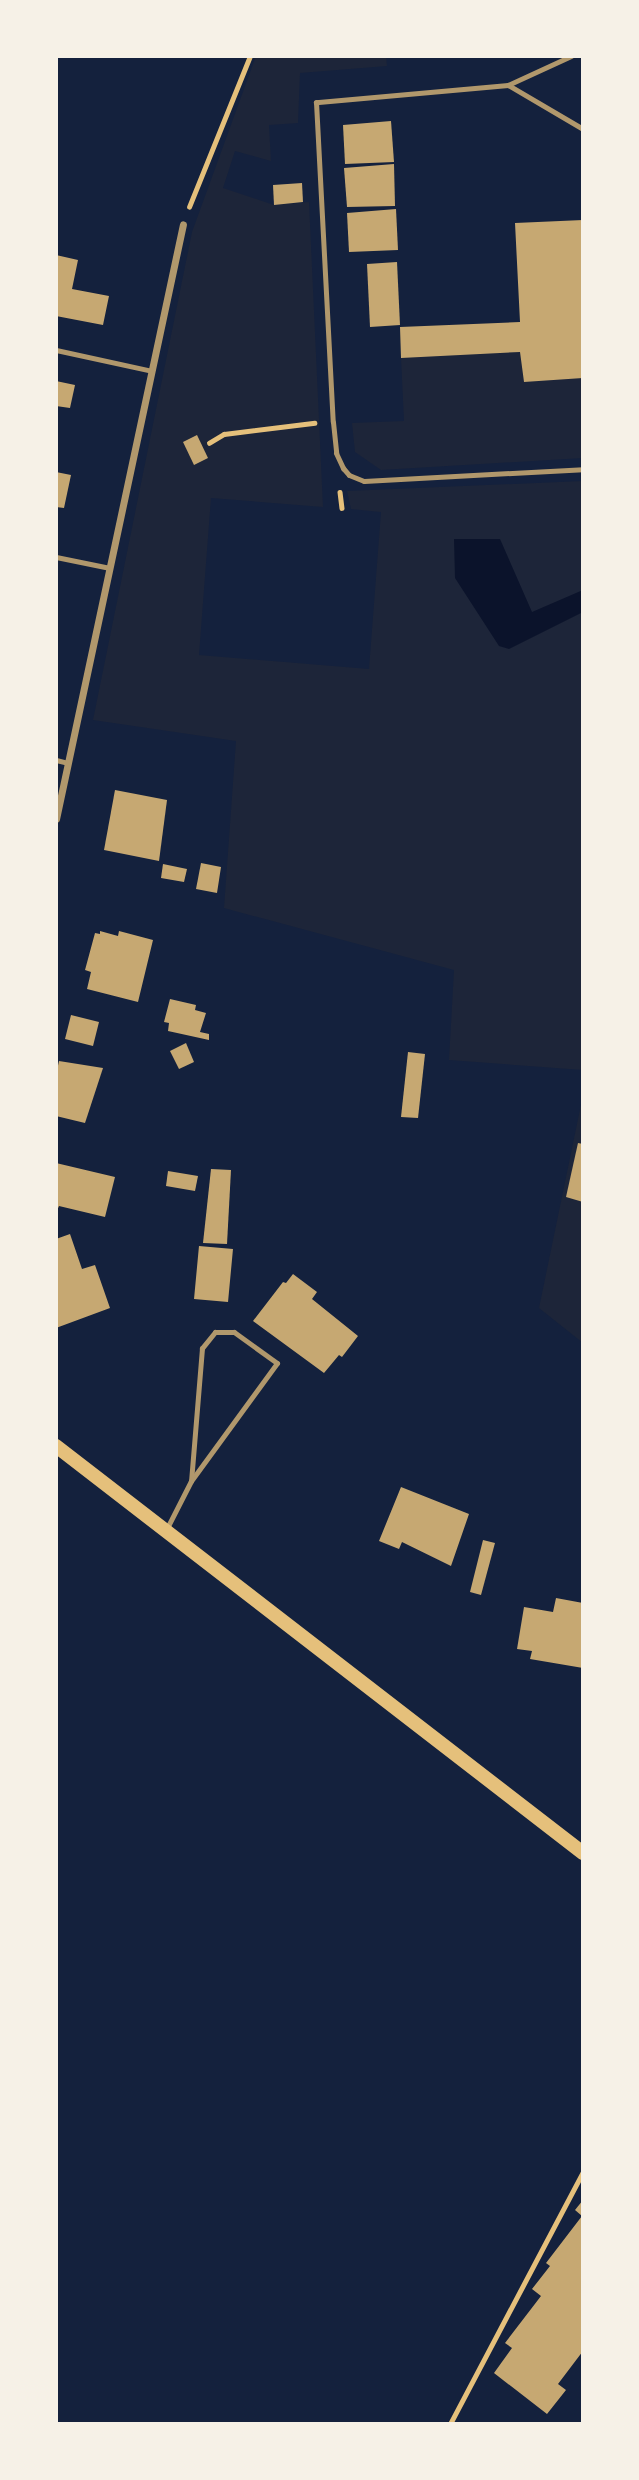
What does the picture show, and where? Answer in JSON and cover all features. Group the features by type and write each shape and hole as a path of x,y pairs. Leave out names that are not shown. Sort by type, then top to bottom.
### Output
{"main road":[{"path":"56,1446 583,1853"}],"street":[{"path":"56,819 183,224"}],"lane":[{"path":"571,56 508,85 316,102 333,422 336,453 343,468 349,475 364,481 583,469"},
{"path":"508,85 583,130"},
{"path":"56,350 152,371"},
{"path":"56,557 110,568"},
{"path":"56,760 68,763"},
{"path":"166,1530 191,1481 277,1363 234,1332 215,1332 201,1348 191,1481"}],"path":[{"path":"183,224 250,56"},
{"path":"209,443 224,434 333,422"},
{"path":"450,2424 583,2172"}],"shaded area":[{"path":"256,56 386,56 387,66 300,73 298,123 269,125 271,161 235,151 223,188 274,205 309,202 323,507 211,498 199,655 369,669 381,512 351,509 347,491 583,481 583,1070 449,1060 454,970 224,908 236,741 93,720 192,232"},
{"path":"520,352 524,382 581,378 583,458 381,470 355,452 352,423 404,421 401,358"},
{"path":"454,539 500,539 532,612 583,590 583,612 509,649 499,646 455,578"},
{"path":"583,1095 583,1343 539,1308"}],"building":[{"path":"391,121 394,162 345,164 343,125"},
{"path":"394,164 395,206 347,207 344,168"},
{"path":"302,183 303,202 274,205 273,185"},
{"path":"396,209 398,250 349,252 347,213"},
{"path":"583,220 583,378 524,382 520,352 401,358 400,327 520,322 515,223"},
{"path":"56,255 78,260 72,289 109,296 103,325 56,316"},
{"path":"397,262 400,325 370,327 367,264"},
{"path":"56,381 75,385 70,408 56,406"},
{"path":"197,435 208,458 194,465 183,442"},
{"path":"56,472 71,475 64,508 56,507"},
{"path":"115,790 167,800 159,861 104,850"},
{"path":"201,863 221,867 217,893 196,889"},
{"path":"163,864 187,869 184,882 161,878"},
{"path":"100,931 118,936 119,931 153,940 138,1002 87,989 91,972 85,970 95,933 100,934"},
{"path":"170,999 196,1005 195,1010 206,1013 200,1032 209,1034 209,1040 168,1031 169,1023 164,1022"},
{"path":"71,1015 99,1022 93,1046 65,1039"},
{"path":"186,1043 194,1062 179,1069 170,1051"},
{"path":"408,1052 425,1054 418,1118 401,1117"},
{"path":"59,1061 103,1068 85,1123 56,1116 56,1075"},
{"path":"578,1143 583,1144 583,1202 566,1197"},
{"path":"56,1163 115,1177 105,1217 59,1206 56,1213"},
{"path":"211,1169 231,1170 227,1244 203,1243"},
{"path":"168,1171 198,1176 195,1191 166,1186"},
{"path":"70,1234 82,1269 95,1265 110,1308 56,1328 56,1239"},
{"path":"199,1246 233,1249 228,1302 194,1299"},
{"path":"293,1274 317,1292 312,1299 358,1336 342,1357 339,1355 324,1373 253,1321 283,1282 286,1283"},
{"path":"401,1487 469,1514 451,1566 402,1542 399,1549 379,1541"},
{"path":"483,1540 495,1543 481,1595 470,1592"},
{"path":"556,1598 583,1603 583,1668 530,1659 532,1651 517,1649 524,1607 553,1612"},
{"path":"583,2200 583,2351 558,2384 566,2390 547,2414 494,2373 512,2348 505,2343 541,2296 532,2289 550,2266 546,2263 582,2216 575,2210"}]}
